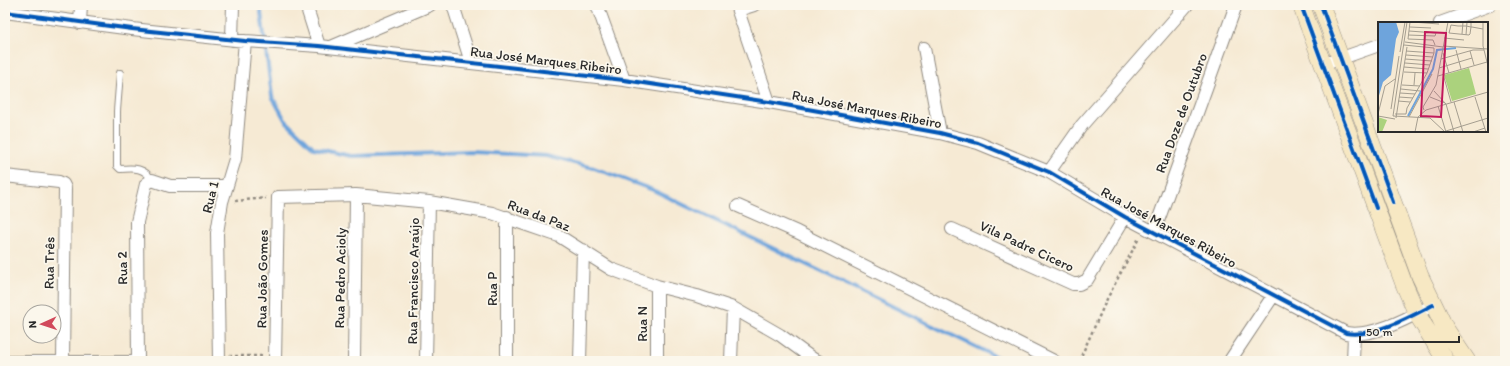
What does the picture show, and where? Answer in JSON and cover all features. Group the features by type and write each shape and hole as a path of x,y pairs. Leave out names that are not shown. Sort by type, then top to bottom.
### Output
{"main road":[{"path":"1301,5 1404,284 1417,314 1446,361"},
{"path":"1321,5 1420,276 1433,305 1467,361"}],"street":[{"path":"80,23 81,5"},
{"path":"232,40 233,5"},
{"path":"306,5 325,47 430,5"},
{"path":"452,5 471,62"},
{"path":"597,5 624,80"},
{"path":"754,5 737,8 768,102"},
{"path":"1049,172 1082,126 1187,5"},
{"name":"Rua Doze de Outubro","path":"1150,230 1236,5"},
{"path":"1443,22 1490,5"},
{"name":"Rua José Marques Ribeiro","path":"5,12 80,23 232,40 325,47 624,80 768,102 940,133 978,143 1049,172 1270,301 1354,335"},
{"name":"Rua 1","path":"219,361 217,233 222,202 235,158 246,41"},
{"path":"1322,65 1378,45"},
{"path":"924,48 940,133"},
{"name":"Rua Três","path":"5,176 59,182 63,184 65,188 63,360"},
{"path":"152,180 170,186 227,186"},
{"name":"Rua 2","path":"138,360 137,222 146,184 152,180"},
{"name":"Rua da Paz","path":"278,197 356,196 429,202 507,217 559,236 611,269 657,286 697,296 733,308 780,335 815,360"},
{"name":"Rua Pedro Acioly","path":"354,361 356,196"},
{"name":"Rua João Gomes","path":"275,361 278,197"},
{"name":"Rua Francisco Araújo","path":"426,361 429,202"},
{"path":"738,206 797,232 1054,361"},
{"name":"Rua P","path":"506,361 507,217"},
{"name":"Vila Padre Cicero","path":"952,229 1073,284 1079,284 1087,280 1125,217"},
{"path":"580,361 583,250"},
{"name":"Rua N","path":"657,286 657,361"},
{"path":"1231,359 1270,301"},
{"path":"1353,361 1354,335 1381,328 1417,314 1433,305"},
{"path":"731,361 733,308"}],"lane":[{"path":"120,73 117,111 117,166 120,169 142,169 148,173 152,180"},
{"path":"5,359 138,360"}],"path":[{"path":"222,202 278,197"},
{"path":"1079,361 1110,293 1150,230"},
{"path":"238,356 261,356"}],"waterway":[{"path":"260,5 272,96 285,120 314,148 351,156 472,152 546,156 594,168 653,190 1005,361"}],"cycle path":[{"path":"1301,5 1376,208"},
{"path":"1321,5 1393,202"},
{"path":"5,12 132,29 245,41 319,46 624,80 769,102 940,133 978,143 1049,172 1125,217 1346,333 1357,334 1379,330 1433,305"}]}
